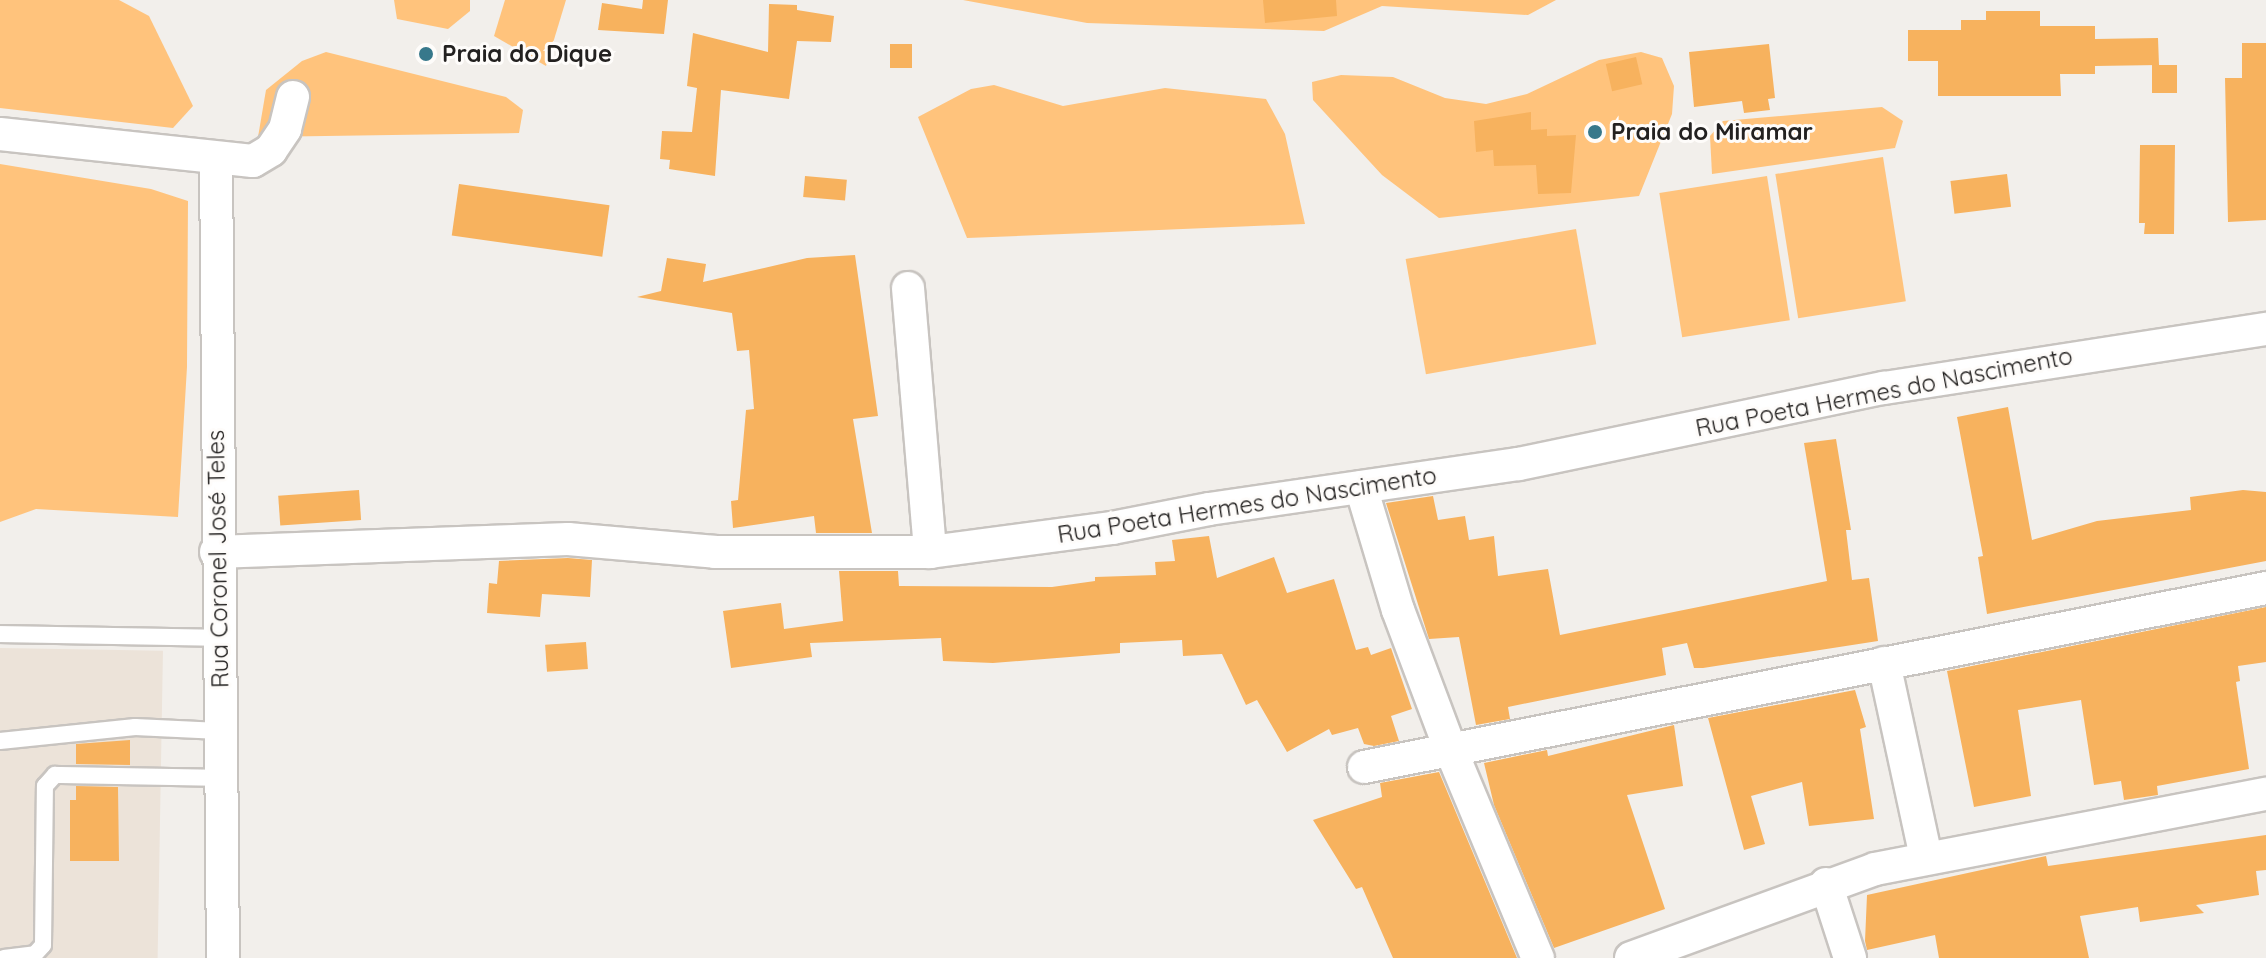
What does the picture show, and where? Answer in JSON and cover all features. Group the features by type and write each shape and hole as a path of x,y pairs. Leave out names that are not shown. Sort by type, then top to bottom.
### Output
{"street":[{"path":"0,134 216,161 253,161 271,150 285,129 293,97"},
{"name":"Rua Coronel José Teles","path":"216,161 216,552 221,638 219,778 223,958"},
{"path":"908,288 930,552"},
{"name":"Rua Poeta Hermes do Nascimento","path":"216,552 568,539 716,552 930,552 1112,528 1519,464 1884,388 2266,329"},
{"path":"1361,487 1398,610 1450,748 1538,958"},
{"path":"1364,767 2266,588"},
{"path":"1884,663 1926,857"},
{"path":"1631,958 1826,884 1926,857 2266,794"},
{"path":"1826,884 1850,958"}],"lane":[{"path":"0,634 221,638"},
{"path":"0,741 135,727 220,731"},
{"path":"4,958 35,954 43,945 45,786 55,775 219,778"}],"shaded area":[{"path":"0,0 119,0 149,16 193,106 173,128 0,108"},
{"path":"394,0 470,0 470,11 448,29 397,19"},
{"path":"505,0 566,0 546,66 494,36"},
{"path":"963,0 1556,0 1528,15 1382,6 1324,31 1087,23"},
{"path":"326,52 506,97 523,110 519,133 258,137 266,90 302,61"},
{"path":"1641,52 1662,58 1674,86 1672,114 1639,196 1439,218 1382,175 1313,100 1312,82 1341,75 1393,77 1445,98 1486,104 1527,94 1599,60"},
{"path":"994,85 1063,106 1165,88 1266,99 1285,134 1305,224 967,238 918,117 971,89"},
{"path":"1882,107 1903,121 1895,148 1712,174 1710,136 1723,121"},
{"path":"1883,157 1906,301 1798,318 1775,174"},
{"path":"0,164 151,189 188,201 187,367 178,517 36,509 0,522"},
{"path":"1767,176 1790,320 1682,337 1659,193"},
{"path":"1576,229 1596,344 1426,374 1406,259"},
{"path":"0,648 163,651 158,958 0,958"}],"building":[{"path":"643,0 668,0 664,34 598,30 602,3 642,9"},
{"path":"1263,0 1336,0 1337,16 1265,23"},
{"path":"769,4 797,5 797,10 834,16 831,42 797,41 789,99 721,90 715,176 669,169 670,160 660,159 662,131 692,132 697,88 687,86 693,33 768,52"},
{"path":"1986,11 2040,11 2040,26 2095,26 2095,39 2158,38 2159,65 2095,66 2095,74 2060,74 2061,96 1938,96 1938,61 1908,61 1908,30 1961,30 1961,20 1986,20"},
{"path":"2242,43 2266,43 2266,220 2228,222 2225,78 2242,78"},
{"path":"890,44 912,44 912,68 890,68"},
{"path":"1769,44 1775,98 1768,99 1770,110 1744,113 1742,101 1694,107 1689,52"},
{"path":"1636,57 1642,84 1612,91 1606,64"},
{"path":"2152,65 2177,65 2177,93 2152,93"},
{"path":"1531,112 1531,130 1547,129 1547,136 1576,135 1571,193 1538,194 1536,165 1494,166 1493,150 1476,152 1474,121"},
{"path":"2140,145 2175,145 2174,234 2144,234 2145,223 2139,223"},
{"path":"2007,174 2011,207 1954,214 1950,181"},
{"path":"805,176 847,180 845,201 803,197"},
{"path":"459,184 610,205 602,257 452,235"},
{"path":"855,255 878,416 853,419 872,533 816,533 814,516 733,528 731,501 738,500 746,410 754,409 749,350 737,351 732,313 637,297 661,291 667,258 706,264 703,282 807,258"},
{"path":"2008,407 2032,540 2097,521 2191,510 2190,497 2243,490 2266,492 2266,561 1987,614 1978,557 1983,556 1957,417"},
{"path":"1836,439 1851,530 1846,530 1852,580 1869,578 1878,641 1703,668 1694,668 1687,643 1662,648 1666,675 1508,707 1510,719 1476,725 1459,637 1429,639 1386,503 1433,496 1438,520 1465,516 1469,540 1494,536 1498,576 1548,569 1560,635 1827,581 1804,443"},
{"path":"359,490 361,520 280,526 278,496"},
{"path":"1209,536 1217,578 1274,557 1287,593 1334,579 1356,650 1368,647 1371,655 1391,648 1412,709 1391,716 1399,741 1374,746 1364,744 1358,728 1332,735 1329,729 1287,752 1257,700 1246,705 1222,654 1183,656 1182,640 1120,643 1120,653 993,663 943,661 941,638 810,643 812,657 731,668 723,611 781,603 784,629 843,621 839,571 898,571 899,586 1052,587 1095,581 1095,577 1156,575 1155,562 1175,561 1172,540"},
{"path":"592,560 590,597 542,594 540,617 487,613 489,583 497,584 499,561"},
{"path":"2266,607 2266,662 2238,666 2240,681 2236,682 2249,769 2157,786 2158,795 2124,800 2121,781 2094,785 2081,700 2018,710 2031,796 1974,807 1947,671"},
{"path":"586,642 588,669 547,672 545,645"},
{"path":"1855,690 1866,727 1860,729 1874,819 1809,826 1802,782 1751,796 1765,844 1744,850 1708,718"},
{"path":"1674,725 1683,786 1627,795 1665,909 1554,948 1494,805 1484,763 1547,750 1548,756"},
{"path":"130,740 130,765 76,764 76,744"},
{"path":"1439,772 1517,958 1393,958 1362,887 1356,889 1313,820 1382,797 1380,783"},
{"path":"76,786 118,787 119,861 70,861 70,800 76,800"},
{"path":"2266,835 2266,870 2256,871 2259,895 2196,905 2204,913 2140,922 2138,907 2080,916 2089,958 1939,958 1935,935 1867,950 1867,895 2046,856 2048,866"}],"place":[{"name":"Praia do Dique","path":"426,54"},
{"name":"Praia do Miramar","path":"1595,132"}]}
